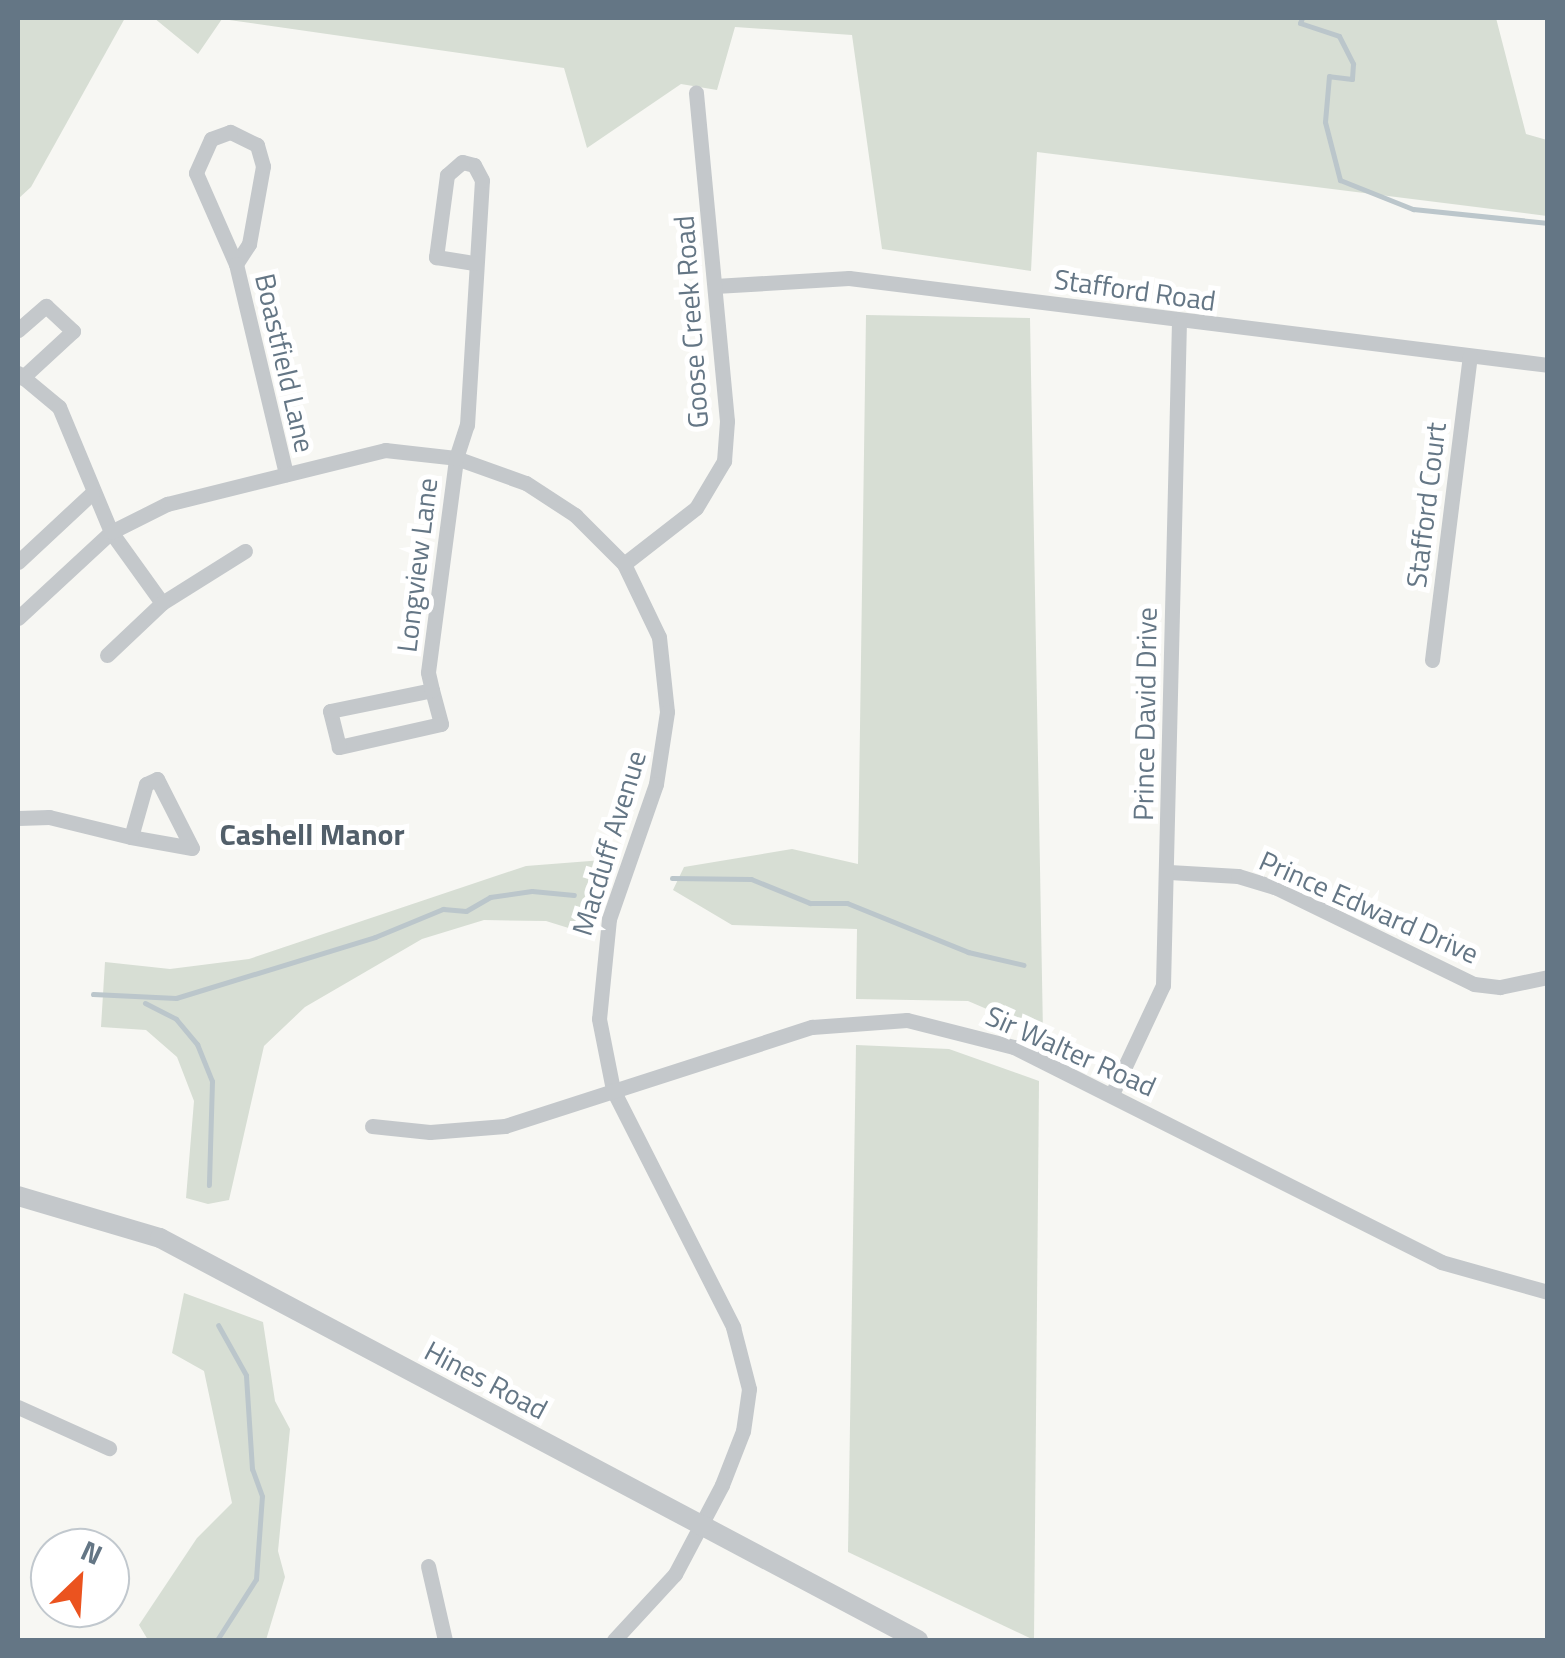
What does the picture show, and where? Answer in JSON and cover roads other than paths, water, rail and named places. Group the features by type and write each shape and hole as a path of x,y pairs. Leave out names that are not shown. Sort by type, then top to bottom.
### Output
{"street":[{"name":"Goose Creek Road","path":"624,564 696,508 724,461 715,286 696,92"},
{"name":"Boastfield Lane","path":"236,264 249,244 264,166 257,145 230,132 211,139 196,173 236,264 286,474"},
{"name":"Longview Lane","path":"432,690 330,711 340,747 441,724 428,672 456,458 467,425 482,180 474,165 462,162 447,175 436,258 474,263"},
{"name":"Stafford Road","path":"715,286 849,278 1178,323 1548,365"},
{"path":"18,330 46,306 72,331 20,375 59,407 111,532 162,603"},
{"name":"Prince David Drive","path":"1112,1094 1163,985 1169,872 1178,323"},
{"name":"Stafford Court","path":"1432,660 1470,356"},
{"name":"Macduff Avenue","path":"18,618 111,532 168,504 385,450 456,458 552,498 624,564 659,638 668,712 656,784 600,961 598,1020 613,1090 742,1352 749,1389 743,1431 700,1524 664,1588 614,1640"},
{"path":"18,562 92,493"},
{"path":"107,655 162,603 245,551"},
{"path":"18,818 49,817 131,837 192,848 156,779 146,784 131,837"},
{"name":"Prince Edward Drive","path":"1169,872 1238,876 1274,887 1474,984 1500,988 1548,977"},
{"name":"Sir Walter Road","path":"372,1126 430,1132 505,1126 812,1027 907,1020 1014,1047 1442,1262 1548,1292"},
{"name":"Hines Road","path":"18,1196 160,1238 918,1640"},
{"path":"18,1407 108,1448"},
{"path":"428,1566 444,1640"}],"waterway":[{"path":"1302,18 1300,23 1339,36 1353,64 1352,79 1329,76 1325,122 1340,180 1413,209 1548,223"},
{"path":"672,878 751,879 810,903 847,903 968,952 1024,965"},
{"path":"93,994 176,998 375,937 443,909 466,911 490,897 532,891 574,895"},
{"path":"145,1003 176,1019 197,1044 212,1081 209,1185"},
{"path":"217,1640 256,1579 262,1496 252,1469 246,1375 218,1325"}],"district":[{"name":"Cashell Manor","path":"312,834"}]}
